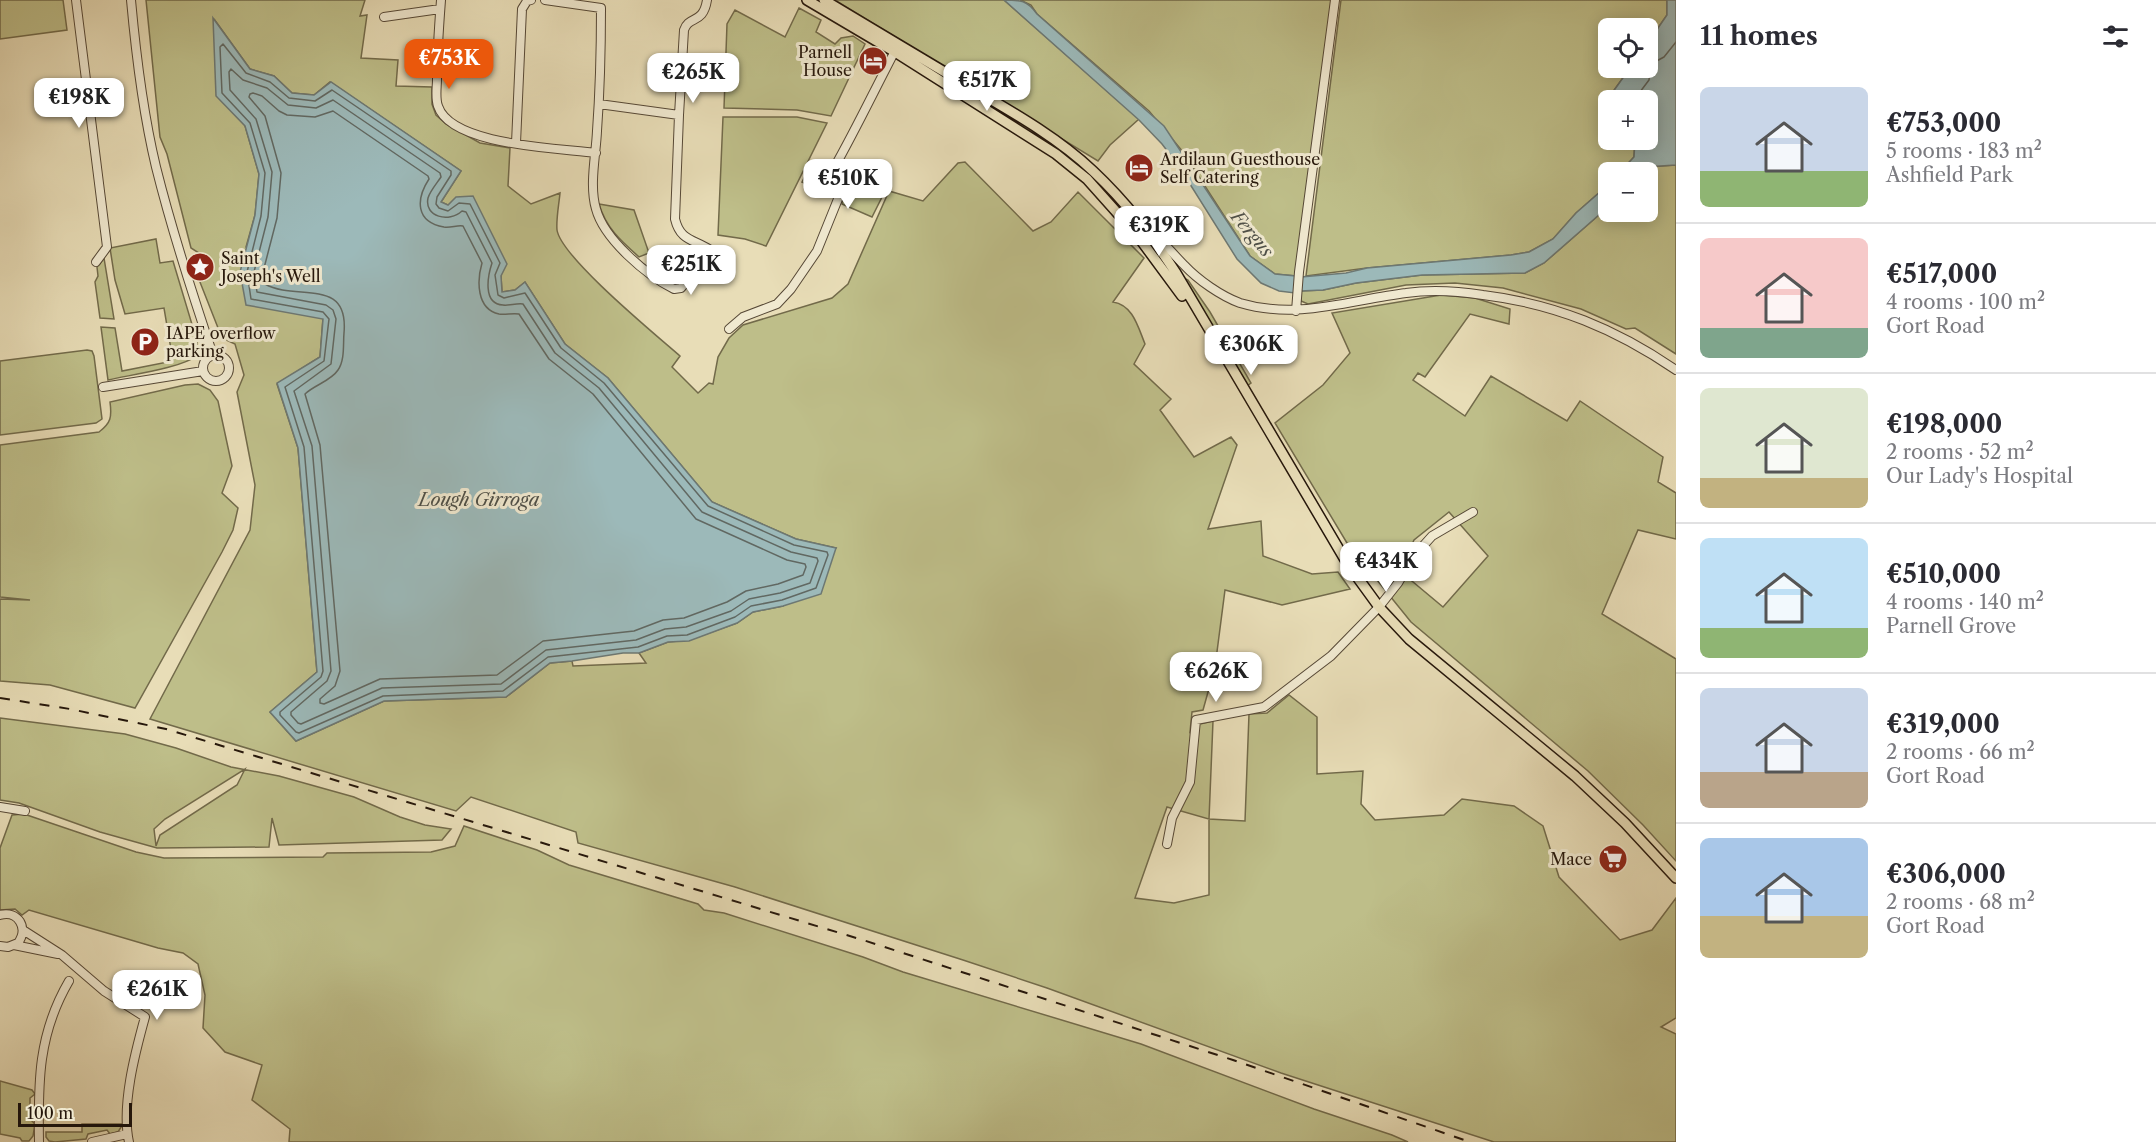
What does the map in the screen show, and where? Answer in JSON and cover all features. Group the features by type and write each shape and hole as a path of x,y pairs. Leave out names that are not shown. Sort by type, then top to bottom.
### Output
{"main road":[{"path":"807,0 1012,112 1092,169 1148,229 1173,275 1347,563 1379,607 1409,639 1575,776 1625,823 1676,878"},
{"path":"824,0 1056,154 1086,179 1173,275"}],"street":[{"path":"76,0 107,247 96,262"},
{"path":"132,0 144,104 156,165 183,266 213,355"},
{"path":"441,0 437,104 442,115 487,140 596,153"},
{"path":"516,143 522,9 527,1 531,0"},
{"path":"544,0 601,8 599,104 593,194 596,210 604,227 618,245 636,262 674,289 681,288 709,254 709,249 683,236 678,231 675,219 684,30 687,24 702,16 707,0"},
{"path":"1296,311 1299,272 1335,0"},
{"path":"384,17 440,9"},
{"path":"729,329 743,317 777,304 791,289 817,250 838,199 834,168 865,113 881,75 897,48"},
{"path":"599,104 679,115"},
{"path":"1148,229 1186,267 1208,285 1238,302 1269,310 1296,311 1407,293 1434,291 1508,298 1562,310 1608,329 1650,352 1676,370"},
{"path":"1173,275 1186,267"},
{"path":"213,355 222,356 228,363 230,371 227,377 219,382 208,379 203,371 205,360 213,355"},
{"path":"103,387 203,371"},
{"path":"1167,844 1172,818 1190,782 1196,720 1264,707 1330,656 1379,607 1398,583 1414,556 1432,536 1473,512"},
{"path":"0,807 25,812"},
{"path":"0,915 15,916 22,924 21,939 14,945"},
{"path":"23,930 62,955 104,991 145,1017 134,1058 129,1098 128,1138 92,1142"},
{"path":"0,946 14,945 62,955"},
{"path":"39,1142 38,1082 42,1056 47,1032 60,996 69,981"}],"green space":[{"path":"0,0 63,0 67,30 0,39"},
{"path":"146,0 365,0 360,16 367,15 361,58 398,60 396,86 432,87 432,104 436,115 446,124 480,143 510,148 508,186 531,204 560,193 557,230 562,242 591,276 680,356 672,367 698,393 709,383 713,384 718,357 729,338 743,325 832,298 848,284 889,191 923,201 958,163 965,162 1033,231 1051,222 1078,192 1144,258 1113,302 1120,304 1130,312 1145,344 1134,364 1171,399 1160,410 1194,457 1231,437 1237,445 1208,529 1261,521 1263,556 1312,574 1338,572 1350,589 1282,605 1225,590 1215,667 1203,710 1192,712 1190,732 1200,724 1213,721 1209,819 1245,821 1249,714 1267,713 1289,695 1317,717 1317,774 1363,771 1361,804 1375,820 1444,815 1462,799 1514,806 1543,826 1559,877 1620,940 1652,930 1676,898 1676,1018 1661,1027 1676,1034 1676,1142 1494,1142 1281,1073 963,960 735,887 578,843 576,832 471,797 456,811 150,719 250,530 255,485 237,392 244,375 235,344 222,338 196,272 206,262 199,253 191,248 167,154 160,137","holes":["214,19 250,69 274,76 292,93 314,95 330,82 461,171 441,202 448,205 501,276 502,292 515,290 525,282 565,344 608,378 712,502 796,539 836,548 783,606 753,612 737,623 689,640 668,642 639,653 646,663 573,666 572,661 550,663 506,697 384,701 296,741 270,712 317,672 298,448 277,384 320,357 323,318 246,247 255,215 259,174","1167,807 1209,819 1209,895 1174,903 1135,898"]},
{"path":"835,0 1004,0 1139,119 1110,145 1098,161"},
{"path":"1020,0 1332,0 1296,276 1275,274 1250,256 1183,152 1149,111 1037,14 1031,5"},
{"path":"1341,0 1667,0 1667,15 1658,28 1658,18 1598,18 1598,78 1623,78 1614,90 1598,90 1598,150 1634,150 1634,157 1629,162 1598,162 1598,194 1576,213 1553,239 1529,252 1511,255 1306,276"},
{"path":"799,8 821,20 816,32 835,44 841,38 853,36 865,44 831,116 797,110 724,108 727,24 735,10 785,37"},
{"path":"723,117 797,117 827,123 766,246 745,239 718,235"},
{"path":"1676,165 1676,354 1635,328 1626,329 1581,309 1503,288 1455,283 1406,285 1308,304 1301,301 1300,291 1323,290 1356,283 1422,275 1525,273 1544,263 1598,216 1598,222 1658,222 1658,166"},
{"path":"809,168 828,175 833,195 802,182"},
{"path":"838,170 884,193 872,217 842,204 843,191"},
{"path":"599,204 634,210 649,253 639,257 626,245 610,227"},
{"path":"156,239 160,263 173,261 197,341 196,356 168,368 108,380 101,327 115,328 122,371 173,361 164,308 125,314 115,280 110,248"},
{"path":"104,258 114,319 100,318 95,282 98,276 97,267"},
{"path":"1182,277 1188,280 1210,312 1251,383 1247,386"},
{"path":"1441,295 1475,298 1510,309 1509,324 1470,314 1425,377 1418,373 1413,380 1465,416 1491,376 1567,421 1580,401 1663,457 1658,482 1676,493 1676,539 1638,530 1602,614 1676,659 1676,861 1588,771 1411,622 1347,543 1275,423 1323,385 1350,353 1332,313","holes":["1449,512 1488,556 1443,607 1400,571 1414,540"]},
{"path":"92,351 94,356 102,419 96,423 0,435 0,361"},
{"path":"198,384 210,390 218,401 232,466 222,493 238,508 233,530 222,552 135,708 50,685 0,681 0,599 30,600 0,597 0,445 99,432 110,419 110,402"},
{"path":"0,718 125,734 244,769 165,819 154,829 156,846 160,835 237,785 245,770 279,776 354,797 400,817 425,825 451,829 442,840 279,845 272,818 269,847 157,848 100,832 19,803 0,800"},
{"path":"24,814 136,852 164,858 323,857 327,853 431,852 455,846 464,826 537,850 569,865 698,904 704,910 724,913 903,972 1141,1044 1408,1142 289,1142 290,1129 252,1100 262,1065 225,1052 203,1028 205,995 198,964 183,953 158,948 29,910 22,915 15,909 0,910 0,848 12,815"},
{"path":"0,1081 32,1090 35,1094 30,1098 30,1119 35,1124 33,1136 29,1141 0,1134"},
{"path":"82,1124 123,1124 118,1132 110,1134 107,1130 88,1134 86,1139 55,1142 49,1141 46,1137 46,1132 82,1132"}],"water":[{"path":"1004,0 1027,3 1164,126 1250,256 1275,274 1296,276 1295,293 1279,291 1261,283 1237,259 1178,165 1162,144 1139,120"},
{"path":"1667,0 1676,0 1676,165 1658,166 1658,162 1629,162 1634,157 1634,150 1658,150 1658,90 1614,90 1623,78 1658,78 1658,28 1667,15"},
{"name":"Lough Girroga","path":"213,18 250,69 274,76 292,93 314,95 331,82 461,171 441,202 448,205 456,197 473,196 507,264 501,276 502,292 515,290 525,282 565,344 608,378 712,502 796,539 836,548 821,594 783,606 753,612 737,623 689,641 668,642 639,653 550,663 506,697 384,701 296,741 270,712 317,672 298,448 277,383 320,357 323,319 246,305 240,272 255,215 259,174 245,126 216,96"},
{"path":"1598,194 1598,216 1544,263 1525,273 1422,275 1356,283 1323,290 1300,291 1301,277 1529,252 1553,239 1576,213"}],"railway":[{"path":"0,698 70,709 166,729 863,940 1233,1060 1470,1142"}],"place":[{"name":"Parnell House","path":"873,61"},
{"name":"Ardilaun Guesthouse Self Catering","path":"1139,168"},
{"name":"Saint Joseph's Well","path":"200,267"},
{"name":"IAPE overflow parking","path":"145,342"},
{"name":"Mace","path":"1613,859"}],"water label":[{"name":"Fergus","path":"1252,234"}]}
